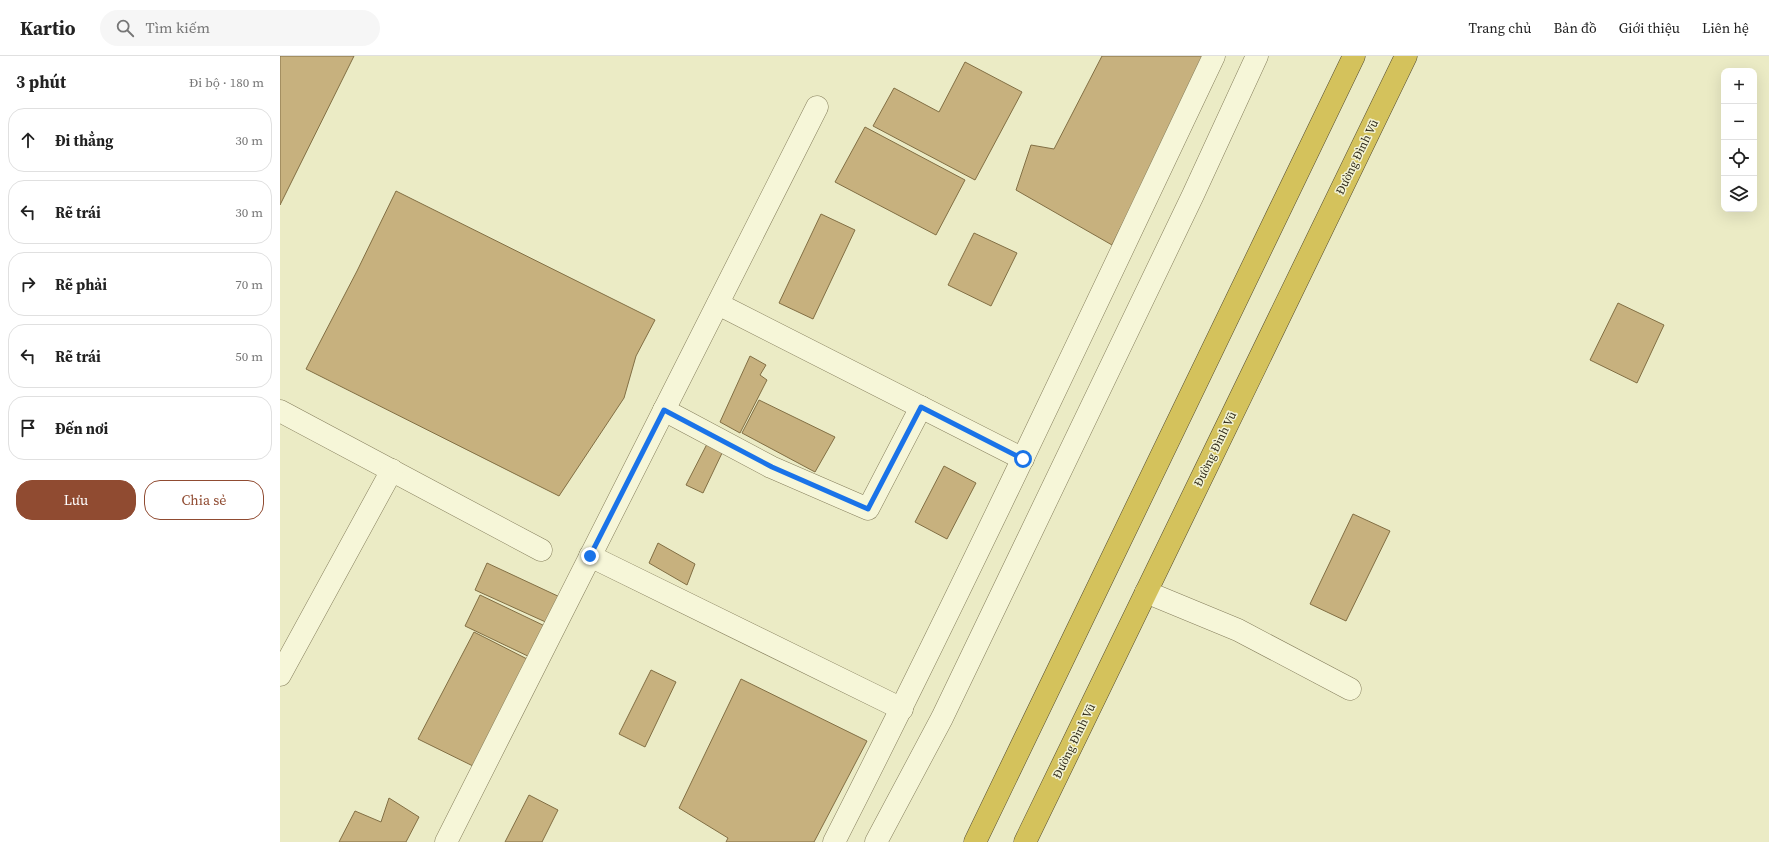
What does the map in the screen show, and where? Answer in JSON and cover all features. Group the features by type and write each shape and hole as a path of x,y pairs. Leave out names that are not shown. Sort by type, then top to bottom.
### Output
{"highway":[{"path":"975,842 1354,56"},
{"name":"Đường Đình Vũ","path":"1025,842 1406,56"}],"lane":[{"path":"834,842 902,709 1023,459 1214,56"},
{"path":"876,842 942,718 1190,202 1257,56"},
{"path":"446,842 817,108"},
{"path":"718,304 1023,459"},
{"path":"664,410 772,467 868,509 921,407"},
{"path":"280,411 541,550"},
{"path":"280,675 392,470"},
{"path":"590,556 902,709"},
{"path":"1146,592 1238,630 1350,689"}],"building":[{"path":"280,56 354,56 280,205"},
{"path":"1102,56 1206,56 1112,245 1016,190 1031,145 1054,149"},
{"path":"965,62 1022,92 975,180 873,126 894,88 939,112"},
{"path":"865,127 965,180 936,235 835,182"},
{"path":"396,191 655,320 636,356 624,398 559,496 306,369 357,271"},
{"path":"821,214 855,230 813,319 779,303"},
{"path":"974,233 1017,253 991,306 948,285"},
{"path":"1618,303 1664,325 1637,383 1590,360"},
{"path":"750,356 766,365 760,375 767,380 740,433 720,422"},
{"path":"759,400 835,437 815,472 742,433"},
{"path":"707,444 723,451 703,493 686,485"},
{"path":"944,466 976,483 947,539 915,522"},
{"path":"1353,514 1390,531 1346,621 1310,604"},
{"path":"658,543 695,564 687,585 649,563"},
{"path":"487,563 562,598 550,624 475,590"},
{"path":"480,595 549,628 534,659 465,626"},
{"path":"474,632 531,661 477,768 418,739"},
{"path":"651,670 676,682 645,747 619,734"},
{"path":"741,679 867,741 814,842 726,842 728,838 679,808"},
{"path":"529,795 558,810 542,842 505,842"},
{"path":"389,798 419,817 406,842 339,842 355,811 381,822"}],"route":[{"path":"590,556 664,410 772,467 868,509 921,407 1023,459"}]}
